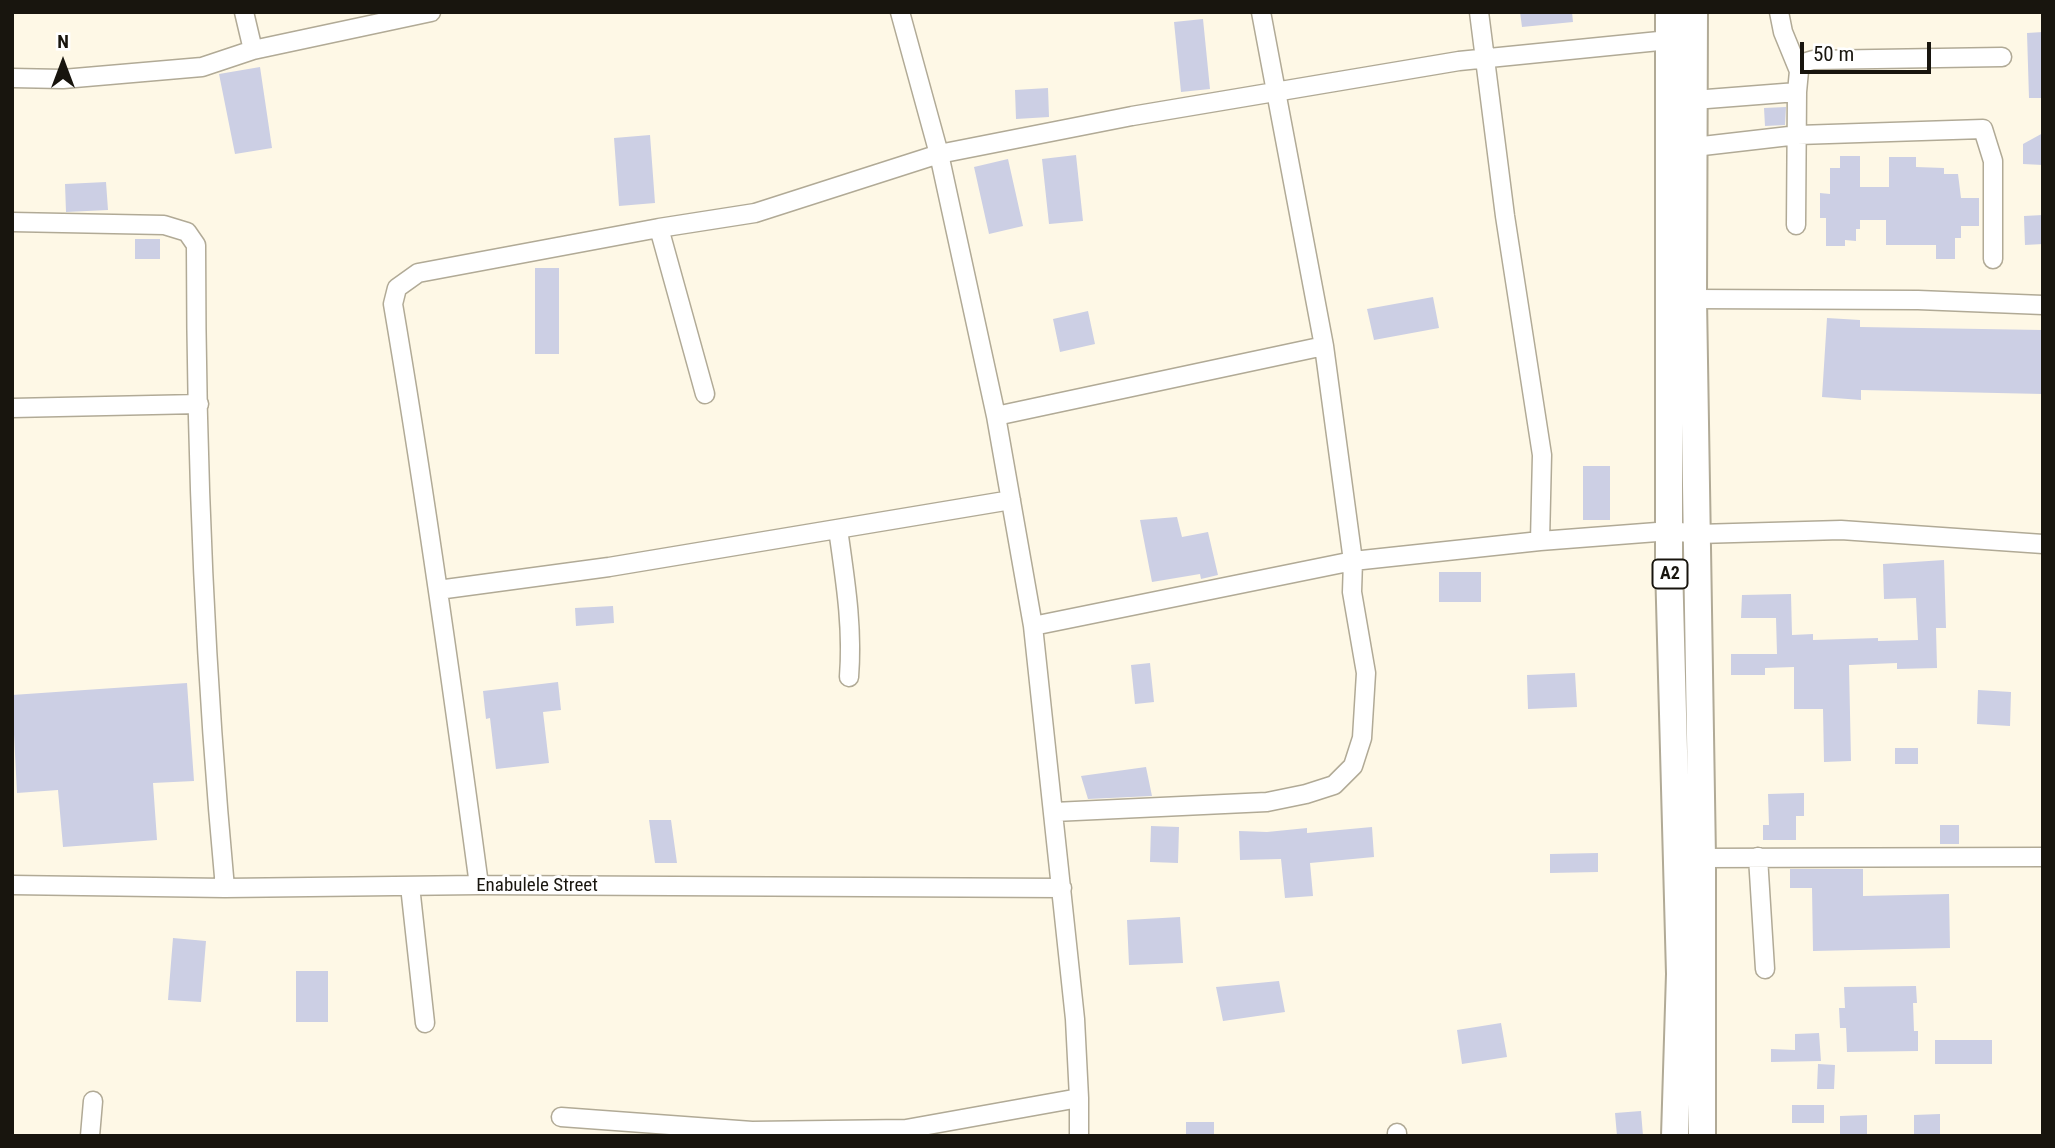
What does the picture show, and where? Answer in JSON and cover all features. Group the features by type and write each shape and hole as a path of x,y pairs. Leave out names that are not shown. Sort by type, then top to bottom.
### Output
{"highway":[{"name":"A2","path":"1669,12 1670,531 1680,974 1675,1136"},
{"name":"A2","path":"1694,12 1693,299 1702,858 1702,1136"}],"street":[{"path":"244,12 253,50"},
{"path":"12,78 63,79 202,67 253,50 431,12"},
{"path":"900,12 939,154 996,416 1033,626 1075,1020 1079,1136"},
{"path":"1054,812 1267,802 1306,794 1334,785 1353,766 1362,738 1366,673 1352,592 1353,561 1324,346 1261,12"},
{"path":"1479,12 1505,216 1542,454 1540,541"},
{"path":"1779,12 1783,32 1799,71"},
{"path":"479,885 439,590 393,304 397,288 418,273 755,213 939,154 1275,90 1486,58 1669,40"},
{"path":"1796,225 1797,92 1799,71 1804,63 1812,60 2002,57"},
{"path":"1694,100 1797,92"},
{"path":"1694,146 1798,135 1983,129 1993,161 1993,259"},
{"path":"12,222 164,225 187,232 196,245 212,746 225,888"},
{"path":"659,228 705,394"},
{"path":"1693,299 1918,300 2043,305"},
{"path":"996,416 1324,346"},
{"path":"12,408 199,404"},
{"path":"439,590 609,567 1011,500"},
{"path":"838,529 852,645 849,677"},
{"path":"1033,626 1353,561 1540,541 1670,531 1698,534 1841,530 2043,544"},
{"path":"1758,857 1765,969"},
{"path":"1702,858 2043,857"},
{"name":"Enabulele Street","path":"12,885 225,888 479,885 1062,888"},
{"path":"410,886 425,1023"},
{"path":"561,1117 752,1131 906,1129 1079,1098"},
{"path":"90,1136 93,1101"}],"building":[{"path":"1520,12 1572,12 1573,22 1522,27"},
{"path":"1203,19 1210,89 1181,92 1174,22"},
{"path":"2043,32 2043,98 2029,98 2027,33"},
{"path":"260,67 272,148 235,154 219,74"},
{"path":"1048,88 1049,117 1016,119 1015,90"},
{"path":"1786,107 1785,125 1765,126 1764,108"},
{"path":"2043,133 2043,165 2023,164 2023,144"},
{"path":"650,135 655,203 619,206 614,138"},
{"path":"1076,155 1083,221 1049,224 1042,159"},
{"path":"1840,156 1860,156 1860,187 1889,187 1889,157 1916,157 1916,167 1944,168 1944,174 1958,174 1961,198 1979,198 1979,226 1961,226 1961,238 1955,238 1955,259 1936,259 1936,245 1886,245 1886,220 1860,220 1860,229 1856,229 1856,241 1845,240 1845,246 1826,246 1826,218 1820,218 1820,193 1830,194 1830,168 1840,168"},
{"path":"1008,159 1023,226 989,234 974,167"},
{"path":"106,182 108,210 66,212 65,184"},
{"path":"2043,215 2043,244 2025,245 2024,216"},
{"path":"135,239 160,239 160,259 135,259"},
{"path":"535,268 559,268 559,354 535,354"},
{"path":"1433,297 1439,328 1374,340 1367,309"},
{"path":"1088,311 1095,344 1060,352 1053,319"},
{"path":"1827,318 1860,320 1860,327 2043,330 2043,394 1861,390 1861,400 1822,397"},
{"path":"1583,466 1610,466 1610,520 1583,520"},
{"path":"1177,517 1182,537 1208,532 1218,575 1201,579 1200,574 1152,582 1140,520"},
{"path":"1944,560 1946,628 1936,628 1937,668 1897,669 1897,663 1849,665 1851,761 1824,762 1823,709 1794,709 1794,667 1765,668 1765,675 1731,675 1731,654 1777,654 1776,618 1741,618 1742,595 1791,594 1792,635 1813,634 1813,640 1918,640 1916,598 1884,599 1883,564"},
{"path":"1439,572 1481,572 1481,602 1439,602"},
{"path":"613,606 614,623 576,626 575,608"},
{"path":"1150,663 1154,702 1135,704 1131,665"},
{"path":"1575,673 1577,707 1528,709 1527,675"},
{"path":"558,682 561,710 543,712 549,763 496,769 490,718 486,719 483,691"},
{"path":"187,683 194,781 153,783 157,840 63,847 58,790 17,793 12,695"},
{"path":"1978,690 2011,692 2010,726 1977,724"},
{"path":"1895,748 1918,748 1918,764 1895,764"},
{"path":"1146,767 1152,796 1088,799 1081,776"},
{"path":"1804,793 1804,816 1796,816 1796,840 1763,840 1763,825 1769,825 1768,794"},
{"path":"649,820 671,820 677,863 655,863"},
{"path":"1940,825 1959,825 1959,844 1940,844"},
{"path":"1151,826 1179,827 1178,863 1150,862"},
{"path":"1372,827 1374,857 1310,863 1313,896 1285,898 1281,859 1240,860 1239,831 1267,832 1307,828 1307,833"},
{"path":"1598,853 1598,872 1550,873 1550,854"},
{"path":"1790,869 1863,869 1863,896 1949,894 1950,948 1813,951 1812,888 1790,888"},
{"path":"1180,917 1183,963 1129,965 1127,920"},
{"path":"173,938 206,941 201,1002 168,1000"},
{"path":"296,971 328,971 328,1022 296,1022"},
{"path":"1279,981 1285,1012 1223,1021 1216,987"},
{"path":"1916,986 1917,1003 1913,1003 1918,1051 1847,1052 1846,1028 1840,1028 1839,1008 1845,1008 1844,987"},
{"path":"1501,1023 1507,1057 1462,1064 1457,1030"},
{"path":"1819,1033 1821,1061 1771,1062 1771,1049 1795,1050 1795,1034"},
{"path":"1935,1040 1992,1040 1992,1064 1935,1064"},
{"path":"1818,1064 1835,1065 1834,1089 1817,1089"},
{"path":"1792,1105 1824,1105 1824,1123 1792,1123"},
{"path":"1641,1111 1643,1136 1617,1136 1615,1113"},
{"path":"1940,1114 1940,1136 1914,1136 1914,1115"},
{"path":"1867,1115 1867,1136 1840,1136 1840,1116"},
{"path":"1186,1122 1214,1122 1214,1136 1186,1136"}]}
